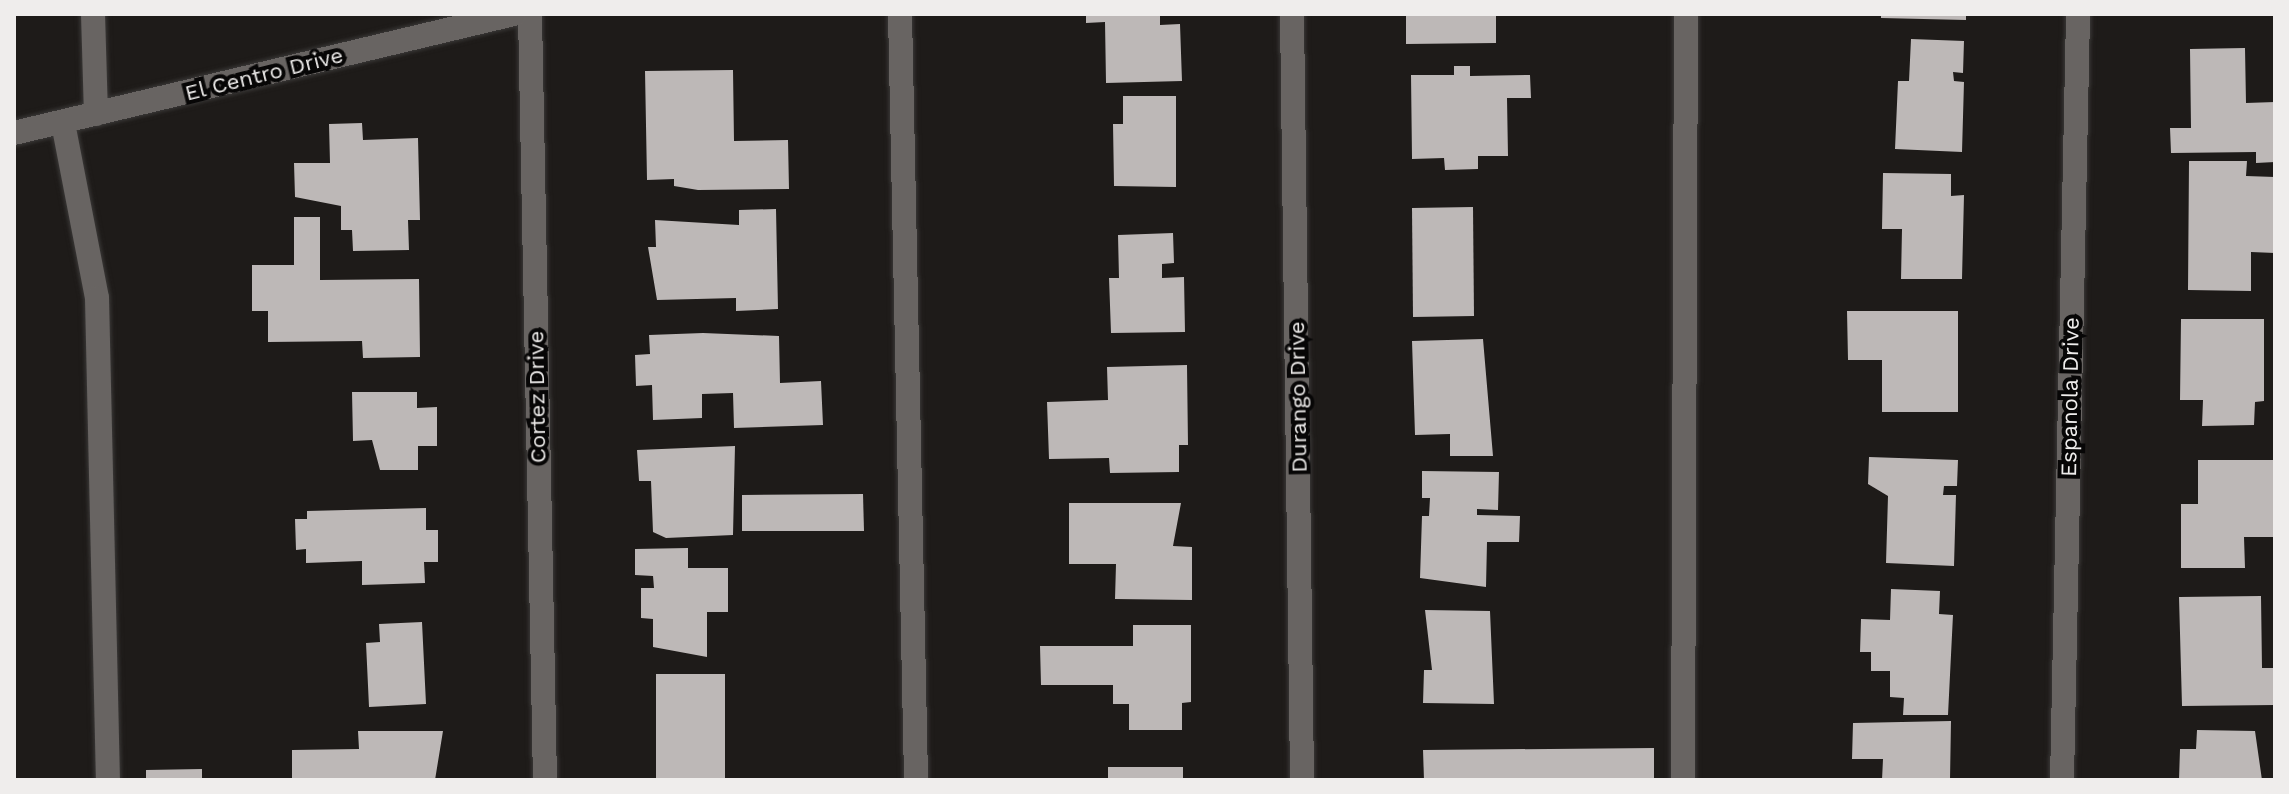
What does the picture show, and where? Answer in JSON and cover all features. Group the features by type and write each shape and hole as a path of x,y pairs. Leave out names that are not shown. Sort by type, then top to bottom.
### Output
{"street":[{"path":"93,14 96,114"},
{"name":"El Centro Drive","path":"14,133 514,14"},
{"name":"Cortez Drive","path":"530,14 545,780"},
{"path":"900,14 916,780"},
{"name":"Durango Drive","path":"1292,14 1302,780"},
{"path":"1683,780 1686,14"},
{"name":"Espanola Drive","path":"2062,780 2078,14"},
{"path":"63,123 97,298 108,780"}],"building":[{"path":"1086,14 1160,14 1160,25 1180,24 1182,81 1106,83 1105,22 1086,23"},
{"path":"1406,14 1496,14 1496,43 1406,44"},
{"path":"1881,14 1966,14 1966,20 1881,18"},
{"path":"1911,39 1964,41 1963,73 1953,72 1954,81 1964,82 1962,152 1895,149 1898,81 1909,81"},
{"path":"2245,48 2246,103 2275,102 2275,162 2256,163 2256,152 2171,153 2170,128 2191,128 2190,49"},
{"path":"1454,66 1470,66 1470,76 1530,75 1531,98 1507,98 1508,156 1478,156 1478,169 1445,170 1444,158 1412,159 1411,75 1454,75"},
{"path":"733,70 734,141 788,140 789,189 698,190 674,186 674,179 647,180 645,71"},
{"path":"1123,96 1176,96 1176,187 1114,186 1113,124 1123,124"},
{"path":"362,123 363,140 418,138 420,220 408,220 409,250 353,251 352,230 341,230 341,206 295,197 294,163 330,163 329,124"},
{"path":"2189,161 2247,161 2246,176 2275,177 2275,253 2251,252 2251,291 2188,290"},
{"path":"1883,173 1951,174 1951,196 1964,195 1962,279 1901,279 1902,229 1882,229"},
{"path":"1473,207 1474,316 1413,317 1412,208"},
{"path":"776,209 778,309 736,311 736,298 657,300 648,247 656,247 655,220 739,225 739,210"},
{"path":"294,217 320,217 320,280 419,279 420,357 363,358 362,341 268,342 268,311 252,311 252,265 294,265"},
{"path":"1173,233 1174,263 1162,264 1162,278 1184,277 1185,332 1111,333 1109,278 1119,278 1118,235"},
{"path":"1847,311 1958,311 1958,412 1882,412 1882,360 1848,360"},
{"path":"2181,319 2264,319 2264,401 2255,402 2254,425 2202,426 2203,400 2180,400"},
{"path":"703,333 779,336 780,383 821,381 823,425 734,428 733,393 702,394 702,418 653,420 652,385 636,386 635,355 650,354 649,335"},
{"path":"1483,339 1493,456 1450,456 1450,434 1415,435 1412,341"},
{"path":"1187,365 1188,445 1179,445 1179,472 1110,473 1109,458 1049,459 1047,402 1108,400 1107,367"},
{"path":"352,392 417,392 417,408 437,407 437,446 418,446 418,470 380,470 372,440 353,441"},
{"path":"735,446 733,535 666,538 653,532 651,481 639,481 637,450"},
{"path":"1869,457 1958,460 1957,486 1944,486 1943,495 1956,495 1954,566 1886,563 1888,496 1868,484"},
{"path":"2198,460 2275,460 2275,537 2244,537 2245,568 2181,568 2181,504 2198,504"},
{"path":"1422,471 1499,472 1498,510 1477,509 1477,515 1520,516 1519,542 1487,542 1486,587 1420,578 1422,516 1429,516 1430,498 1422,498"},
{"path":"863,494 864,531 742,531 742,495"},
{"path":"1069,503 1181,503 1173,546 1192,547 1192,600 1115,599 1116,564 1069,564"},
{"path":"426,508 426,530 438,530 438,562 424,562 425,583 362,585 362,561 306,563 306,549 296,550 295,519 307,519 307,511"},
{"path":"688,548 688,568 728,568 728,612 707,612 707,657 653,647 653,619 641,618 641,588 654,588 653,576 635,575 635,549"},
{"path":"1891,589 1940,591 1939,614 1953,615 1948,715 1903,715 1904,698 1890,697 1890,671 1871,671 1871,652 1860,652 1861,619 1890,620"},
{"path":"2261,596 2262,668 2275,668 2275,705 2182,706 2179,597"},
{"path":"1425,610 1490,611 1494,704 1423,703 1424,670 1432,670"},
{"path":"422,622 426,704 369,707 366,643 380,642 379,624"},
{"path":"1133,625 1191,625 1191,702 1182,703 1182,730 1129,730 1129,704 1113,704 1113,685 1041,685 1040,646 1133,646"},
{"path":"656,674 725,674 725,780 656,780"},
{"path":"1951,721 1950,780 1882,780 1883,759 1852,759 1853,723"},
{"path":"2197,730 2255,731 2262,780 2179,780 2180,749 2196,749"},
{"path":"358,731 443,731 435,780 292,780 292,750 359,749"},
{"path":"1654,748 1654,780 1424,780 1423,750"},
{"path":"1108,767 1183,767 1183,780 1108,780"},
{"path":"202,769 202,780 146,780 146,770"}]}
